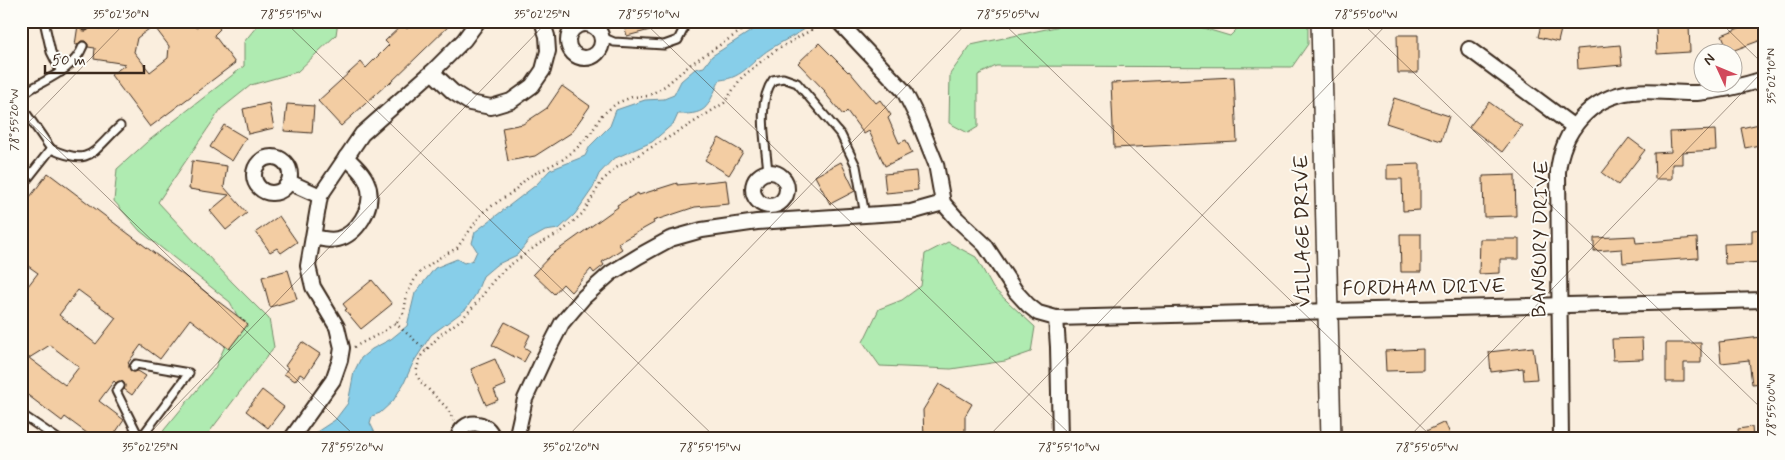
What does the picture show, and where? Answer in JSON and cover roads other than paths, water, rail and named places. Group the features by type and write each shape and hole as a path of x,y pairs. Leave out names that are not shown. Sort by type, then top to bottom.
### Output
{"main road":[{"name":"VILLAGE DRIVE","path":"1321,21 1331,439"}],"street":[{"path":"290,439 333,380 342,348 336,327 313,287 308,266 320,196 362,134 432,72 464,40 478,21"},
{"path":"432,72 453,92 470,103 491,107 511,101 532,86 543,70 548,51 542,21"},
{"path":"838,21 904,91 936,164 943,203 985,246 1016,292 1028,305 1038,313 1056,318 1060,439"},
{"path":"583,23 595,26 602,37 597,54 586,58 574,54 570,50 568,41 572,29 583,23"},
{"path":"547,43 568,41"},
{"path":"1469,49 1574,126"},
{"name":"BANBURY DRIVE","path":"1562,439 1558,172 1562,149 1574,126 1592,108 1618,94 1645,91 1699,92 1726,89 1764,79"},
{"path":"314,236 325,240 339,239 352,231 361,220 368,204 369,190 363,173 346,157"},
{"path":"768,172 781,176 787,186 785,198 781,203 770,207 758,202 752,192 757,177 768,172"},
{"path":"289,182 320,196"},
{"path":"516,439 525,399 562,323 584,297 611,273 670,239 702,230 771,221 912,212 943,203"},
{"path":"770,207 771,221"},
{"name":"FORDHAM DRIVE","path":"1056,318 1764,300"},
{"path":"460,434 473,423 480,423 490,430 493,439"}],"lane":[{"path":"44,21 51,52 61,72"},
{"path":"602,37 614,42 664,45 678,40 683,30 683,21"},
{"path":"21,95 61,72 79,56 83,46"},
{"path":"768,172 763,104 767,89 773,80 783,78 797,83 841,136 856,166 865,216"},
{"path":"21,80 29,90"},
{"path":"21,106 51,148 75,158 88,156 120,126"},
{"path":"21,187 51,148"},
{"path":"120,386 116,392 140,439 189,373 136,364 134,368"},
{"path":"21,414 58,439"}],"water":[{"path":"763,21 804,21 805,29 770,49 735,76 720,80 706,107 702,110 696,113 678,114 674,123 652,142 613,159 599,174 593,188 575,214 559,229 545,231 529,240 517,255 496,265 483,276 476,294 466,309 431,335 413,363 393,401 380,413 372,416 370,423 378,439 310,439 312,435 335,420 348,403 354,372 361,358 372,349 391,339 407,326 415,293 435,268 457,259 464,263 473,260 477,251 472,243 475,232 536,185 550,170 585,156 590,146 610,126 616,110 645,100 664,99 674,95 681,81 695,69 704,67 712,56"}]}
